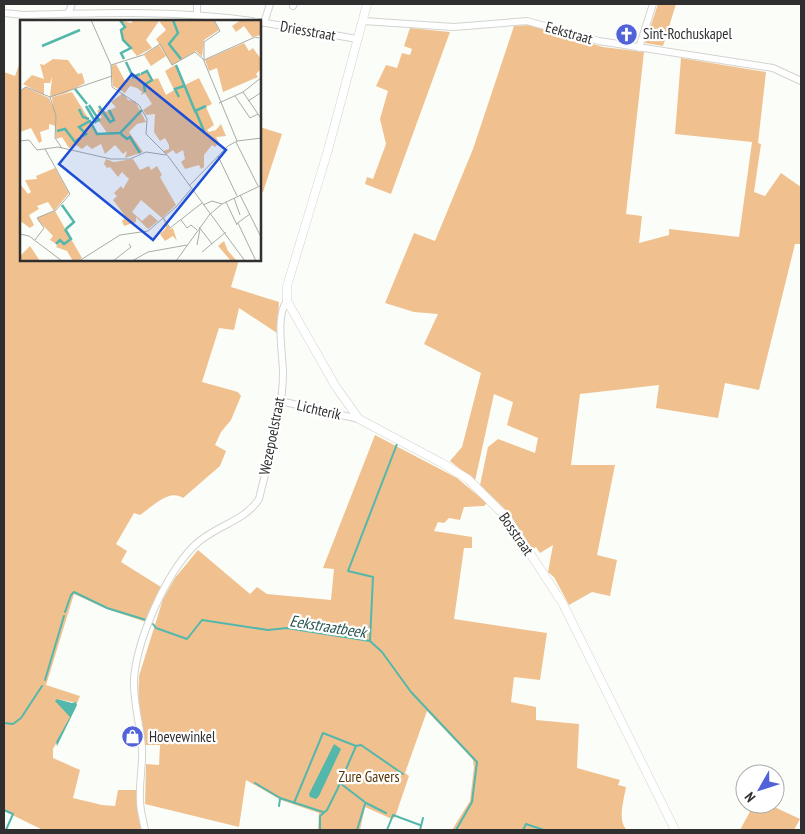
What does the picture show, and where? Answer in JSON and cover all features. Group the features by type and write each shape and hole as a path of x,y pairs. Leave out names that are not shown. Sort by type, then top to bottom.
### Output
{"street":[{"path":"68,14 72,4"},
{"path":"197,4 197,15"},
{"path":"262,23 270,4"},
{"name":"Wezepoelstraat","path":"145,830 140,800 142,745 137,724 134,678 155,605 164,586 195,545 253,509 259,499 280,401 283,372 282,313 287,301 287,286 328,150 367,4"},
{"path":"639,48 653,4"},
{"path":"4,13 24,16 68,14 197,15 243,20"},
{"name":"Eekstraat","path":"363,21 454,27 527,21 599,42 773,68 801,81"},
{"name":"Driesstraat","path":"262,23 357,39"},
{"name":"Bosstraat","path":"287,301 336,387 358,419 440,462 468,480 507,518 563,604 675,830"},
{"name":"Lichterik","path":"280,401 358,419"}],"green space":[{"path":"658,4 676,4 663,46 645,43"},
{"path":"530,25 603,47 644,52 626,214 642,216 639,243 669,235 669,229 739,237 752,142 675,134 681,58 766,72 758,143 761,144 754,192 765,196 781,173 801,187 801,244 795,244 759,390 725,383 718,418 656,408 659,385 580,394 571,465 615,465 597,555 617,560 610,596 592,592 569,605 554,577 548,572 553,545 540,553 536,547 532,550 509,513 480,485 488,447 498,439 535,453 538,438 507,425 513,402 494,394 475,481 450,461 462,447 481,373 424,344 438,314 414,312 385,303 414,233 435,241 473,149 514,26"},
{"path":"410,28 450,32 391,194 365,184 367,177 373,179 386,144 380,119 388,91 376,86 386,65 397,68 402,53 410,55 412,49 404,46"},
{"path":"19,65 20,261 239,261 231,287 279,302 277,333 239,308 234,330 219,328 202,382 238,392 241,396 231,420 221,432 215,445 226,451 220,466 183,498 172,495 155,503 140,515 134,513 116,544 127,551 121,562 161,587 146,622 107,609 74,594 46,685 80,696 77,703 57,699 71,717 53,749 53,758 80,770 73,798 115,806 118,790 137,790 141,830 43,830 4,811 4,72 15,76"},
{"path":"261,127 282,134 263,192 261,191"},
{"name":"Zure Gavers","path":"375,435 457,478 487,503 484,506 464,507 460,520 449,518 444,523 438,522 434,531 472,537 472,548 464,548 454,619 547,633 540,680 514,677 511,702 536,707 536,720 579,724 577,768 620,780 618,785 626,787 622,821 627,830 452,830 470,801 474,767 473,760 427,711 405,773 409,776 395,817 392,819 365,807 360,830 318,830 319,813 281,800 246,780 239,827 145,804 146,764 159,765 160,745 145,745 138,702 139,676 163,599 175,578 198,550 250,594 257,587 267,594 331,600 334,569 323,568"},
{"path":"785,812 800,819 794,830 740,830 749,814 785,814"}],"water":[{"path":"57,699 72,703 76,702 77,705 57,746 56,742 70,717 55,701"},
{"path":"334,744 341,749 319,796 316,799 310,797 309,794"}],"waterway":[{"path":"370,641 373,577 348,571 397,444"},
{"name":"Eekstraatbeek","path":"65,612 71,595 74,592 107,608 146,620"},
{"name":"Eekstraatbeek","path":"45,680 64,616"},
{"name":"Eekstraatbeek","path":"153,624 156,628 187,639 202,620 268,630 287,628 370,641 382,652 411,692 477,762 472,802 456,830"},
{"name":"Eekstraatbeek","path":"4,723 13,724 21,718 42,686"},
{"path":"294,803 323,733 356,746 327,810 320,816 320,830"},
{"path":"356,746 361,745 403,774"},
{"path":"255,783 280,798 323,812"},
{"path":"340,783 366,803 386,813"},
{"path":"279,806 280,799"},
{"path":"357,830 365,804"},
{"name":"Eekstraatbeek","path":"4,810 13,814 6,830"},
{"path":"387,830 393,815 420,825"},
{"path":"420,830 423,818"},
{"name":"Eekstraatbeek","path":"523,830 526,824 544,830"}],"place":[{"name":"Sint-Rochuskapel","path":"627,34"},
{"name":"Hoevewinkel","path":"133,737"}]}
